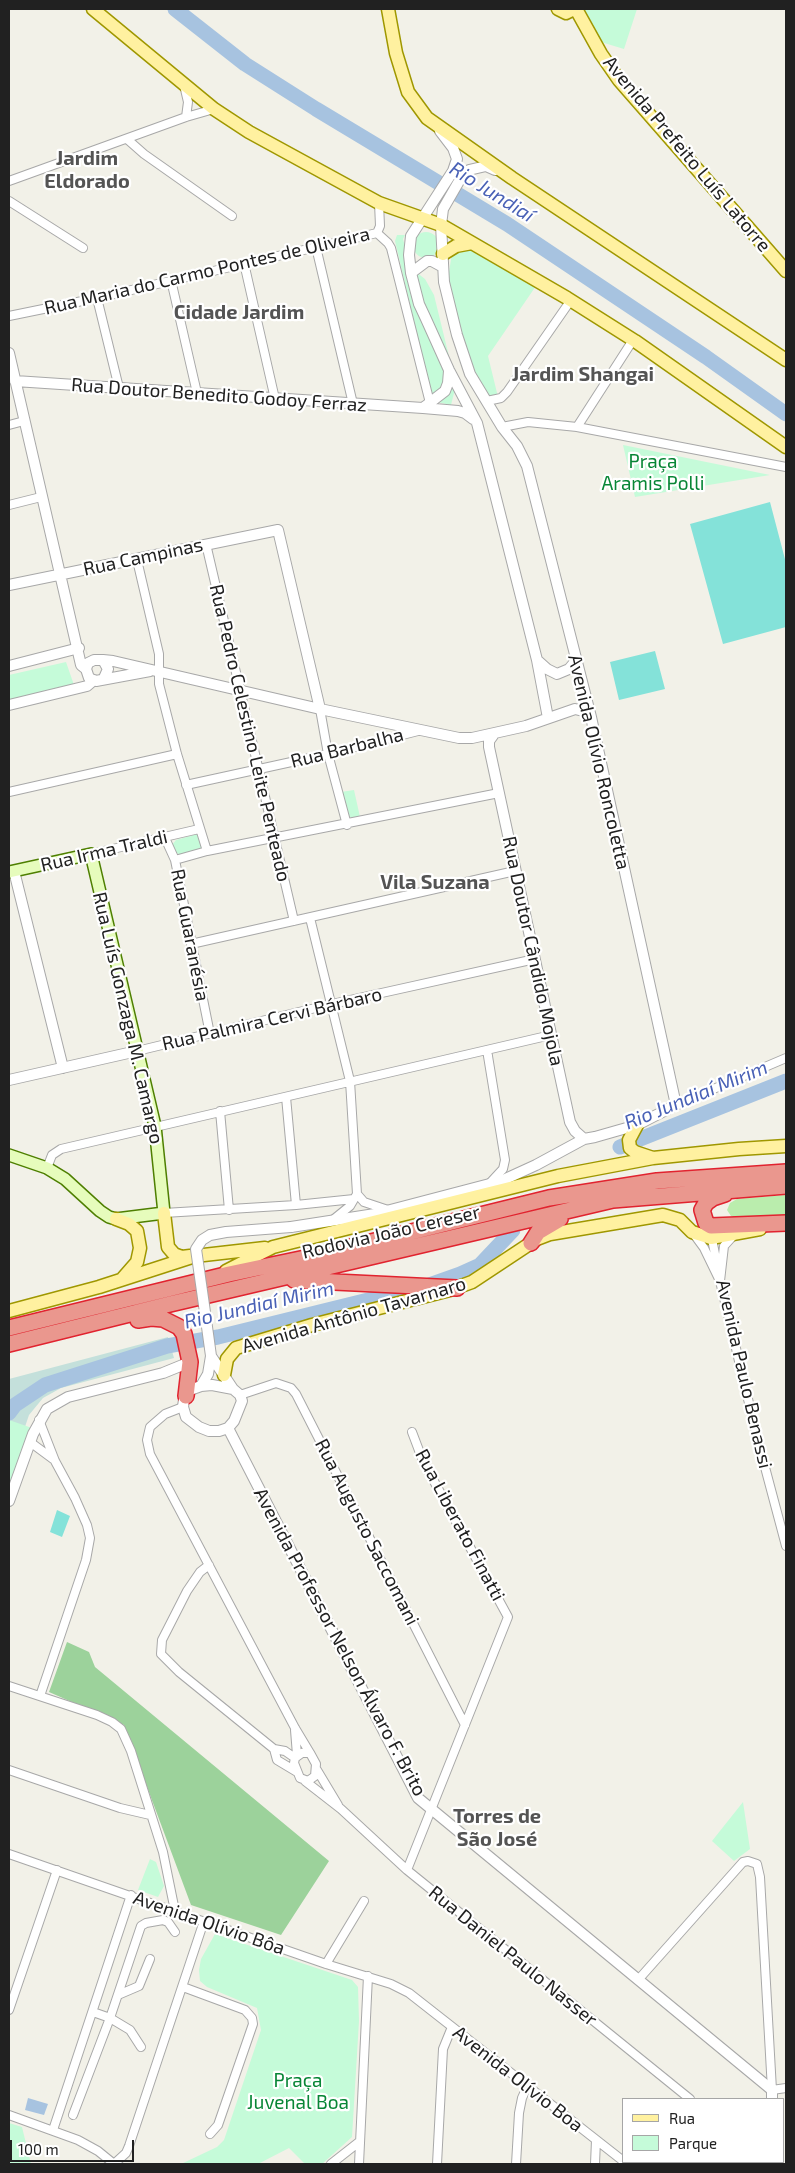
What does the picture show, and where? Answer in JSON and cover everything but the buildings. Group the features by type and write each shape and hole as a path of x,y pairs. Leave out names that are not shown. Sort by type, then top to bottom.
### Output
{"highway":[{"name":"Rodovia João Cereser","path":"9,1328 549,1198 657,1181 786,1172"},
{"name":"Rodovia João Cereser","path":"9,1344 275,1279 492,1230 613,1200 786,1186"},
{"path":"758,1188 729,1192 706,1203 702,1210 703,1217 711,1232 786,1224"},
{"path":"531,1242 538,1232 555,1221 613,1200"},
{"path":"275,1279 451,1288"},
{"path":"30,1339 91,1331 151,1318 170,1322 179,1327 184,1334 190,1359 194,1382 184,1402"}],"main road":[{"path":"93,9 214,109 249,132 379,203 442,225 571,300 633,340 786,447"},
{"path":"388,9 396,53 408,92 417,107 435,124 512,178 786,360"},
{"path":"558,9 566,12 575,9"},
{"name":"Avenida Prefeito Luís Latorre","path":"575,9 601,54 619,80 786,271"},
{"path":"443,261 456,246 472,243"},
{"name":"Rua Irma Traldi","path":"12,871 91,854"},
{"name":"Rua Luís Gonzaga M. Camargo","path":"91,854 155,1126 164,1213"},
{"path":"634,1129 629,1140 630,1148 635,1152 649,1156"},
{"path":"116,1219 164,1213 168,1247 174,1254 182,1257 195,1256 273,1247 408,1215 558,1176 649,1156 786,1146"},
{"path":"9,1155 47,1168 65,1179 100,1211 129,1224 137,1231 140,1248 137,1262 120,1280"},
{"name":"Avenida Antônio Tavarnaro","path":"224,1375 227,1359 236,1348 312,1325 472,1282 531,1242 561,1231 663,1215 680,1220 692,1232 711,1232"},
{"path":"711,1232 735,1234 786,1224"},
{"path":"209,1280 273,1247"},
{"path":"12,1309 120,1280 195,1256"}],"street":[{"path":"183,83 188,102 186,117"},
{"path":"9,181 186,117 214,109"},
{"path":"435,124 456,153 458,174 473,168 486,166 512,178"},
{"path":"127,139 144,154 232,216"},
{"name":"Avenida Olívio Roncoletta","path":"458,174 432,203 411,236 409,255 411,272 419,304 449,370 477,423 537,660 548,718"},
{"name":"Avenida Olívio Roncoletta","path":"458,174 443,209 444,282 457,336 470,374 502,427 517,446 527,466 591,717 676,1105"},
{"path":"9,201 83,248"},
{"name":"Rua Maria do Carmo Pontes de Oliveira","path":"9,316 97,298 377,233 380,226 379,203"},
{"path":"377,233 391,248 426,405 441,395 447,387 449,370"},
{"path":"316,247 353,404"},
{"path":"411,272 427,261 443,261"},
{"path":"244,264 275,399"},
{"path":"171,280 197,393"},
{"path":"97,298 119,388"},
{"path":"487,401 501,398 507,392 571,300"},
{"path":"577,427 633,340"},
{"path":"9,353 41,497 60,574 78,648 82,665 86,669 87,674 94,680 99,681 104,678 108,669 100,660 78,648 9,666"},
{"name":"Rua Doutor Benedito Godoy Ferraz","path":"15,381 353,404 426,405 465,413 471,416 477,423"},
{"path":"9,425 24,421"},
{"path":"502,427 528,422 577,427 786,467"},
{"path":"9,505 41,497"},
{"name":"Rua Campinas","path":"9,586 278,530 320,709"},
{"name":"Rua Pedro Celestino Leite Penteado","path":"206,544 294,921"},
{"path":"137,560 159,654 156,671 159,684 177,754 207,851"},
{"path":"537,660 547,669 557,674 569,669 574,664 575,655"},
{"path":"86,669 91,661 100,660 459,738 494,734 526,726 575,709 583,711 591,717"},
{"path":"104,678 111,679 156,671"},
{"path":"9,705 86,686 94,680"},
{"path":"320,709 328,754 347,825"},
{"name":"Rua Barbalha","path":"186,785 328,754 420,730"},
{"path":"489,747 489,742 494,734"},
{"path":"472,738 485,743 489,747"},
{"name":"Rua Doutor Cândido Mojola","path":"489,747 570,1122 575,1131 584,1138"},
{"path":"9,792 177,754"},
{"path":"175,860 207,851 347,825 499,793"},
{"name":"Rua Irma Traldi","path":"91,854 199,829"},
{"name":"Rua Guaranésia","path":"165,838 175,860 210,1034"},
{"path":"12,871 63,1068"},
{"path":"191,944 515,871"},
{"path":"310,918 350,1081 356,1197 341,1214 332,1220"},
{"name":"Rua Palmira Cervi Bárbaro","path":"9,1080 332,1004 535,959"},
{"path":"47,1168 52,1155 61,1149 551,1035"},
{"path":"486,1050 505,1160 503,1169 490,1183"},
{"path":"194,1382 208,1374 210,1353 196,1249 202,1240 210,1235 291,1227 389,1210 434,1200 513,1176 584,1138 595,1138 634,1129 676,1105 786,1058"},
{"path":"286,1096 296,1206"},
{"path":"220,1111 229,1210"},
{"path":"164,1213 296,1206 356,1197 364,1202 389,1210"},
{"path":"692,1232 704,1248 720,1281"},
{"path":"711,1232 720,1281"},
{"name":"Avenida Paulo Benassi","path":"735,1234 724,1246 720,1281 758,1441 786,1546"},
{"path":"184,1402 186,1417 198,1427 209,1431 219,1431 228,1428 239,1411 242,1401 210,1353"},
{"path":"9,1501 39,1420 47,1409 68,1397 163,1373 190,1359"},
{"path":"163,1373 237,1392"},
{"name":"Rua Augusto Saccomani","path":"237,1392 276,1382 291,1388 296,1394 465,1725"},
{"name":"Rua Daniel Paulo Nasser","path":"184,1402 165,1414 150,1427 148,1446 317,1770 341,1809"},
{"path":"39,1420 55,1461 87,1525 90,1543 40,1696"},
{"name":"Avenida Professor Nelson Álvaro F. Brito","path":"228,1428 418,1798 772,2094"},
{"name":"Rua Liberato Finatti","path":"412,1432 424,1461 508,1617 465,1725"},
{"path":"30,1442 55,1461"},
{"path":"209,1565 200,1572 187,1591 162,1640 161,1654 179,1672 274,1749 285,1751 296,1757 310,1754"},
{"path":"9,1686 97,1715 112,1722 121,1729 131,1751 170,1877 175,1911"},
{"path":"407,1870 465,1725"},
{"path":"295,1728 297,1772"},
{"path":"274,1749 277,1760 297,1772"},
{"path":"9,1770 120,1808 150,1815"},
{"path":"305,1781 312,1779 317,1770"},
{"name":"Rua Daniel Paulo Nasser","path":"297,1772 305,1781 341,1809 407,1870 689,2098"},
{"name":"Avenida Olívio Bôa","path":"9,1854 326,1964 368,1976 409,1993"},
{"path":"638,1980 743,1862 748,1861 757,1864 759,1869 772,2094 786,2088"},
{"path":"9,2010 57,1870"},
{"path":"53,2130 131,1896"},
{"path":"326,1964 364,1901"},
{"path":"73,2115 110,2018 141,1926 146,1922 163,1920 168,1922 175,1932"},
{"path":"9,2115 53,2130 98,2151 114,2164 126,2153 204,1921"},
{"path":"118,1995 139,1986 150,1959"},
{"path":"358,2164 368,1976"},
{"path":"183,1987 245,2010 252,2018 253,2024 218,2125 210,2134"},
{"name":"Avenida Olívio Boa","path":"409,1993 622,2160"},
{"path":"92,2012 110,2018 130,2030 141,2047"},
{"path":"437,2164 443,2049 452,2027"},
{"path":"516,2164 519,2114 522,2098 527,2087"},
{"path":"595,2164 596,2140"},
{"path":"331,2164 359,2142"}],"green space":[{"path":"584,9 637,9 624,49 591,39 582,16"},
{"path":"426,232 435,236 439,245 435,254 426,258 417,254 413,245 417,236"},
{"path":"397,235 405,235 403,239 411,268 425,279 434,295 456,385 451,405 433,401 395,241"},
{"path":"451,235 538,283 488,356 498,397 491,398 473,373 465,350 448,279 453,246"},
{"name":"Praça Aramis Polli","path":"623,445 770,475 635,497"},
{"path":"66,662 74,685 9,700 9,675"},
{"path":"354,790 360,817 354,818 347,816 341,792"},
{"path":"197,834 202,838 201,849 180,855 174,851 172,845 176,840"},
{"path":"786,1195 786,1215 739,1219 731,1216 727,1210 730,1203 737,1199"},
{"path":"9,1420 32,1428 9,1492"},
{"path":"67,1642 89,1652 95,1667 329,1861 281,1935 191,1905 124,1725 49,1692"},
{"path":"743,1802 750,1849 734,1861 712,1841"},
{"path":"150,1859 156,1862 164,1886 158,1897 138,1890"},
{"name":"Praça Juvenal Boa","path":"215,1934 352,1980 358,1987 359,2021 352,2137 322,2164 305,2164 289,2148 258,2164 181,2164 217,2147 224,2140 261,2030 257,2008 207,1987 200,1981 201,1959"},
{"path":"9,2123 22,2127 31,2164 9,2164"}],"shaded area":[{"path":"770,502 786,563 786,627 723,644 690,524"},
{"path":"655,651 665,689 619,700 610,662"},
{"path":"168,1337 174,1358 61,1388 43,1398 29,1415 9,1474 9,1379"},
{"path":"57,1510 70,1516 62,1537 50,1532"},
{"path":"28,2098 48,2104 44,2115 25,2110"}],"waterway":[{"name":"Rio Jundiaí","path":"175,9 245,64 507,224 706,357 786,414"},
{"name":"Rio Jundiaí Mirim","path":"620,1147 786,1081"},
{"name":"Rio Jundiaí Mirim","path":"9,1413 15,1405 45,1385 167,1346 218,1337 429,1285 460,1274 480,1265 513,1230"},
{"name":"Rio Jundiaí Mirim","path":"9,1405 15,1405"}],"district":[{"name":"Jardim Eldorado","path":"87,170"},
{"name":"Cidade Jardim","path":"239,312"},
{"name":"Jardim Shangai","path":"583,374"},
{"name":"Vila Suzana","path":"435,882"},
{"name":"Torres de São José","path":"497,1828"}]}
